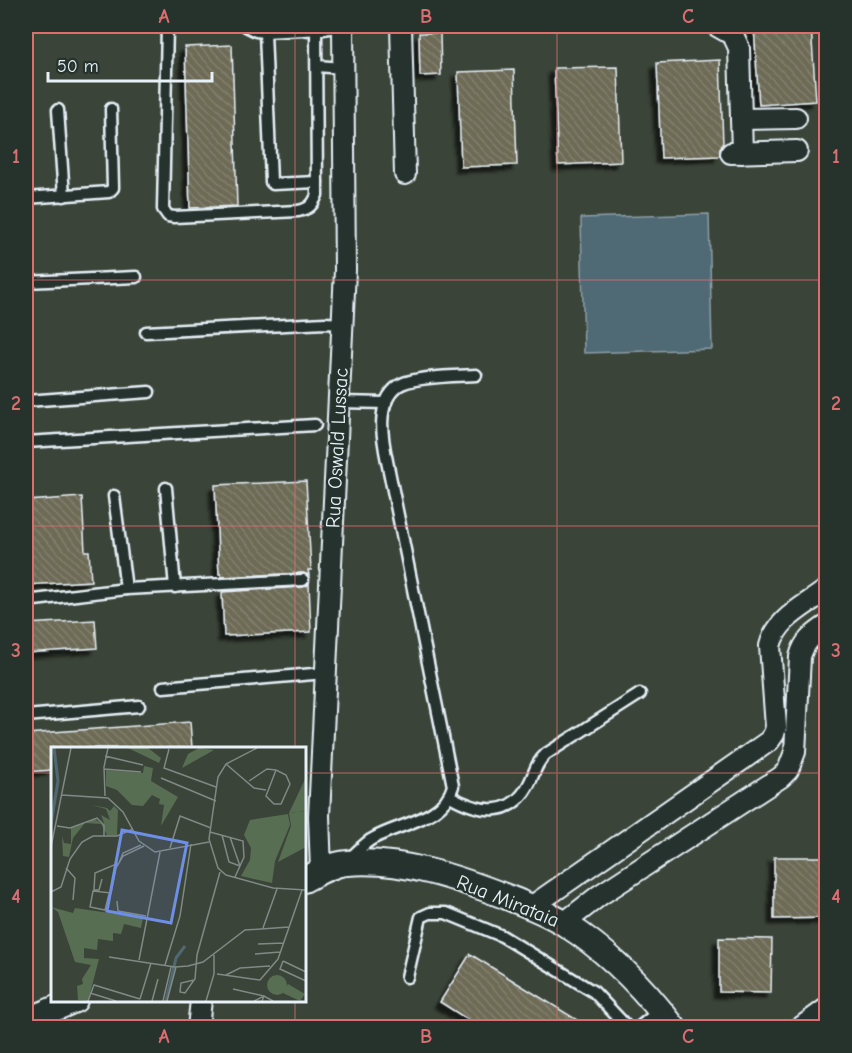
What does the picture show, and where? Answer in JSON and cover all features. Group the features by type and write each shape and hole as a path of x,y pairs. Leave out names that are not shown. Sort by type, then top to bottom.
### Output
{"street":[{"path":"343,26 348,26"},
{"name":"Rua Oswald Lussac","path":"313,875 319,816 345,270 343,26"},
{"path":"401,26 405,174"},
{"path":"717,26 733,36 739,48 741,119 736,153 797,151"},
{"path":"741,119 796,118"},
{"path":"531,907 769,741 776,727 770,646 773,634 783,621 826,590"},
{"path":"564,923 600,896 781,777 788,770 795,752 802,648 806,640 826,626"},
{"name":"Rua Mirataia","path":"313,875 345,863 383,864 432,871 474,884 531,907 564,923 611,957 667,1018"},
{"path":"26,1021 70,1002"},
{"path":"198,1028 201,1002"},
{"path":"800,1028 826,1009"}],"lane":[{"path":"167,26 163,209 168,216 174,217 298,211 308,209 314,203 317,195 316,27"},
{"path":"246,26 265,32 343,26"},
{"path":"265,32 271,182 273,184 317,182"},
{"path":"316,66 343,68"},
{"path":"26,198 109,192 112,188 111,109"},
{"path":"58,110 64,196"},
{"path":"26,282 136,277"},
{"path":"146,332 343,324"},
{"path":"345,863 372,838 420,821 450,796 453,786 383,441 382,422 386,403 398,385 415,380 476,375"},
{"path":"26,401 149,392"},
{"path":"340,402 386,403"},
{"path":"26,442 315,425"},
{"path":"166,488 175,587"},
{"path":"114,496 126,589"},
{"path":"26,601 126,589 303,580"},
{"path":"163,687 325,673"},
{"path":"450,796 468,806 490,810 504,808 519,800 530,783 539,761 546,754 640,694"},
{"path":"26,716 139,706"},
{"path":"407,977 421,917 430,913 446,914 502,936 594,992 628,1028"},
{"path":"638,1028 667,1018"}],"water":[{"path":"709,214 712,349 584,353 581,218"}],"building":[{"path":"754,26 811,26 816,101 759,105"},
{"path":"419,33 440,33 441,75 420,76"},
{"path":"232,45 237,206 190,208 185,47"},
{"path":"720,60 723,144 720,148 720,156 661,158 657,63"},
{"path":"618,67 621,162 558,165 554,68"},
{"path":"514,70 517,165 461,167 458,72"},
{"path":"306,481 311,570 308,570 309,575 303,573 221,577 219,574 215,485"},
{"path":"82,497 85,551 89,551 91,581 26,585 26,501"},
{"path":"309,584 311,632 224,636 222,592 303,587"},
{"path":"95,620 97,648 26,653 26,624"},
{"path":"190,722 192,747 51,747 51,770 26,772 26,734"},
{"path":"774,857 826,857 826,918 774,919"},
{"path":"719,938 772,939 771,993 719,992"},
{"path":"470,954 590,1028 481,1028 440,1002"}]}
